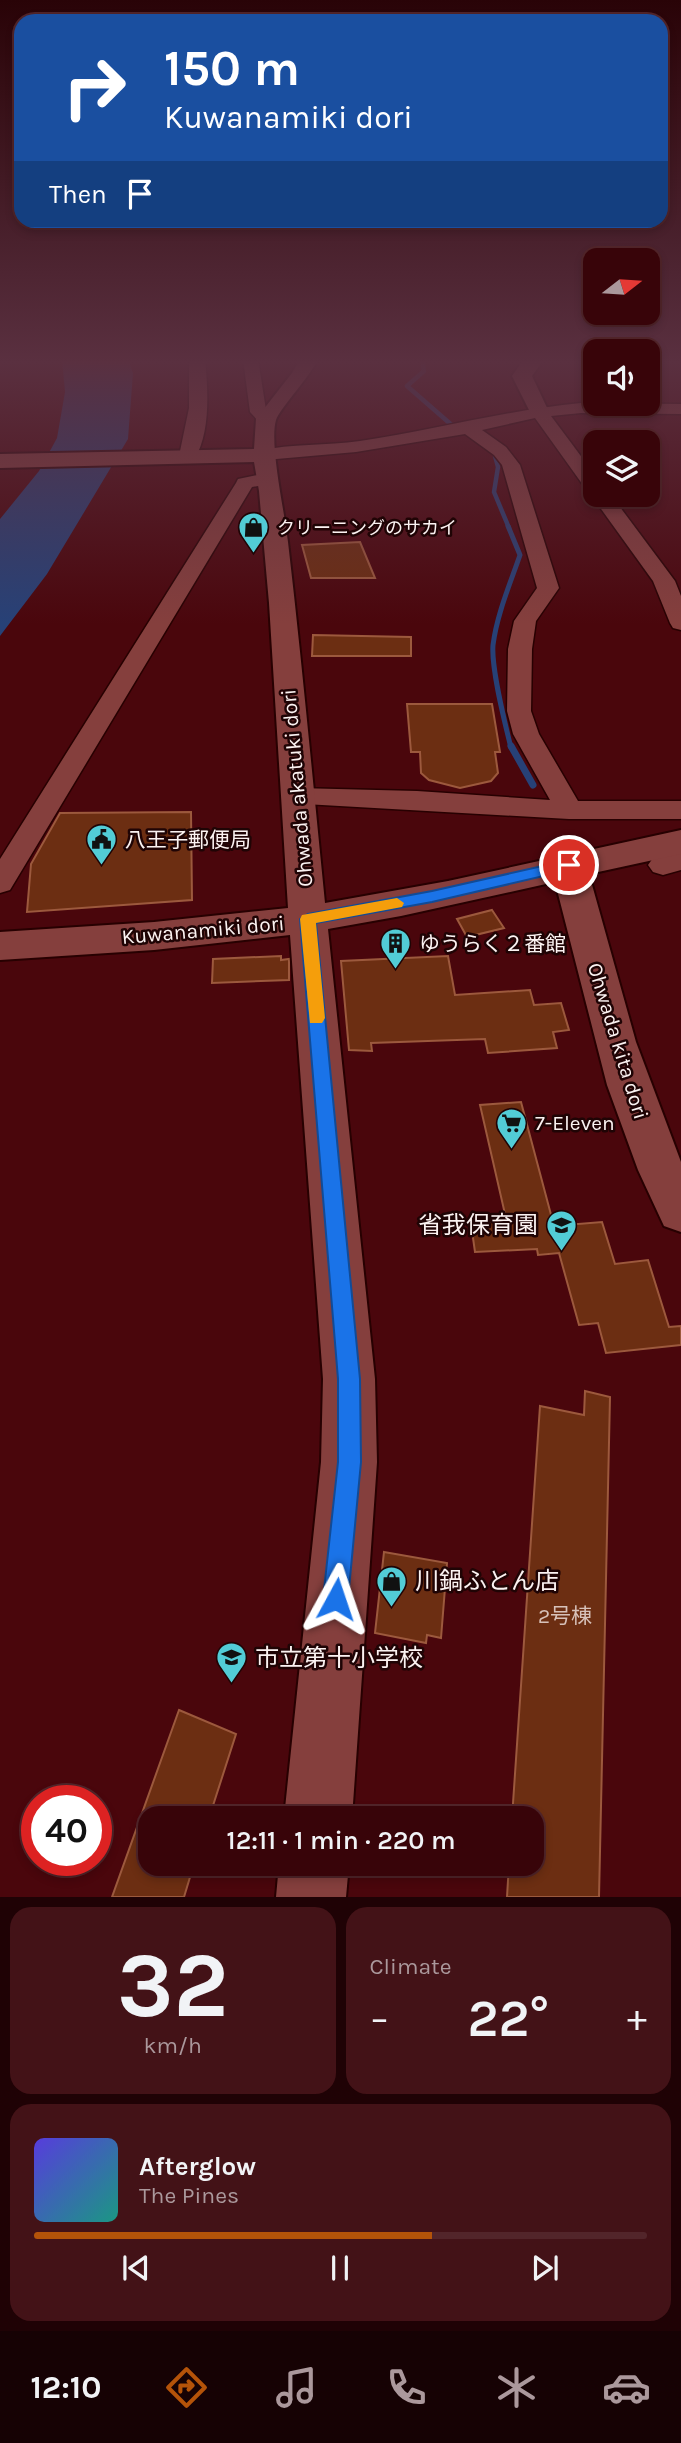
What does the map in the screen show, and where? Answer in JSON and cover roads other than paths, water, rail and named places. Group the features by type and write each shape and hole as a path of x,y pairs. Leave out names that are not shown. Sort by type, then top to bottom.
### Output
{"street":[{"path":"182,457 187,448"},
{"name":"Ohwada akatuki dori","path":"266,448 349,1379 349,1462 319,1806"},
{"path":"0,461 182,457 266,467 346,448"},
{"path":"495,448 509,458 515,470 518,496 548,588 525,621 520,649 519,710 526,734 569,810"},
{"path":"565,448 583,472"},
{"path":"0,883 245,483 266,467"},
{"path":"610,507 663,582 681,622"},
{"path":"297,797 418,800 569,810 681,810"},
{"name":"Kuwanamiki dori","path":"0,946 185,933 308,919 432,897 569,865 675,855"},
{"name":"Ohwada kita dori","path":"569,865 612,1035 640,1115 681,1212"},
{"path":"311,1897 313,1876"}],"water":[{"path":"52,448 123,448 47,574 0,636 0,519 39,471"}],"waterway":[{"path":"494,452 498,467 494,492 509,528"},
{"path":"508,526 520,555 504,599 493,655 511,748"},
{"path":"511,746 533,785"}],"place":[{"name":"クリーニングのサカイ","path":"254,555"},
{"name":"八王子郵便局","path":"102,867"},
{"name":"ゆうらく２番館","path":"396,971"},
{"name":"7-Eleven","path":"512,1150"},
{"name":"省我保育園","path":"561,1252"},
{"name":"川鍋ふとん店","path":"392,1608"},
{"name":"市立第十小学校","path":"232,1685"}]}
